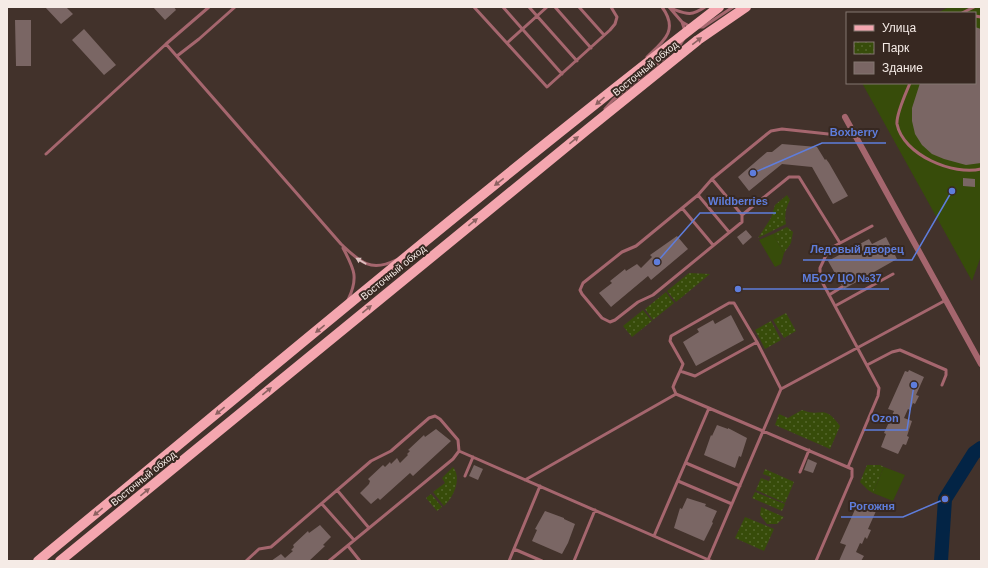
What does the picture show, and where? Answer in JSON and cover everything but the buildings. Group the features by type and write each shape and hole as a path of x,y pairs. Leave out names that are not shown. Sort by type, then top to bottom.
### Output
{"main road":[{"name":"Восточный обход","path":"38,561 337,315 410,253 618,85 719,7"},
{"name":"Восточный обход","path":"60,561 698,40 746,7"}],"street":[{"path":"845,117 981,364"}],"lane":[{"path":"46,154 166,44 209,7"},
{"path":"177,56 236,7"},
{"path":"474,7 547,87 577,61 615,24 617,17 611,7"},
{"path":"503,7 562,74"},
{"path":"529,7 577,61"},
{"path":"507,43 547,7"},
{"path":"555,7 591,48"},
{"path":"579,7 604,35"},
{"path":"618,85 660,44 669,32 670,22 662,7"},
{"path":"669,7 686,14 695,14 705,7"},
{"path":"669,7 689,31"},
{"path":"588,129 613,100 680,45 689,31 703,27 733,7"},
{"path":"964,12 974,7"},
{"path":"682,22 689,31"},
{"path":"166,44 341,244 358,260 378,266 390,263 410,253"},
{"path":"910,84 897,118 900,131 909,146 922,156 945,166 960,169 981,169"},
{"path":"712,178 742,215 742,222 653,295 638,302 615,320 606,321 602,318 582,294 581,286 622,252 636,246 698,195 712,178 771,130 782,129 856,137"},
{"path":"742,215 788,178 799,177 840,243"},
{"path":"698,195 729,232"},
{"path":"682,208 713,245"},
{"path":"848,467 879,392 877,384 820,278 819,271 827,252 840,243 872,226"},
{"path":"337,315 354,289 355,278 353,267 341,244"},
{"path":"835,306 893,274"},
{"path":"829,295 842,287"},
{"path":"459,451 710,561 732,504 782,389 946,300"},
{"path":"782,389 736,305 728,303 671,336 670,341 683,364 673,387 676,394 809,450 852,470 852,477 816,561"},
{"path":"680,372 695,376 757,342"},
{"path":"867,365 892,352 900,350 946,370 946,375 942,385"},
{"path":"525,480 676,394"},
{"path":"654,536 710,408"},
{"path":"246,561 260,549 271,547 371,462 391,451 432,416 440,419 458,440 459,451 453,459 329,561"},
{"path":"800,472 809,450"},
{"path":"465,476 473,457"},
{"path":"686,463 740,486"},
{"path":"678,481 732,504"},
{"path":"508,561 540,486"},
{"path":"337,490 369,528"},
{"path":"322,504 354,540"},
{"path":"574,561 595,510"},
{"path":"348,546 360,561"},
{"path":"514,549 542,561"}],"green space":[{"path":"949,7 981,7 981,256 972,281 863,84 976,84 976,12 939,12"},
{"path":"787,195 790,200 787,206 785,218 786,224 758,238 771,218 775,205"},
{"path":"787,227 793,232 791,243 784,253 773,234"},
{"path":"773,234 784,253 781,264 775,267 759,240"},
{"path":"689,273 710,274 676,302 667,291"},
{"path":"666,292 674,303 653,320 645,309"},
{"path":"643,310 652,321 632,337 623,326"},
{"path":"786,313 796,331 784,338 773,320"},
{"path":"771,321 781,340 765,349 755,330"},
{"path":"802,410 814,413 826,413 830,415 840,426 830,449 775,425 779,414 788,418"},
{"path":"867,465 880,465 884,467 873,493 860,482"},
{"path":"453,467 457,476 456,487 451,498 444,506 433,492 445,483 442,478"},
{"path":"884,467 905,475 893,501 873,493"},
{"path":"765,469 794,482 785,503 756,490 761,478 769,481 771,477 763,474"},
{"path":"755,492 785,504 782,511 752,498"},
{"path":"431,494 442,507 437,511 426,498"},
{"path":"761,507 784,517 777,524 767,524 760,515"},
{"path":"745,517 774,529 764,551 735,538"}],"waterway":[{"path":"941,561 945,499 974,453 981,448"}],"place":[{"name":"Boxberry","path":"753,173"},
{"name":"Ледовый дворец","path":"952,191"},
{"name":"Wildberries","path":"657,262"},
{"name":"МБОУ ЦО №37","path":"738,289"},
{"name":"Ozon","path":"914,385"},
{"name":"Рогожня","path":"945,499"}]}
